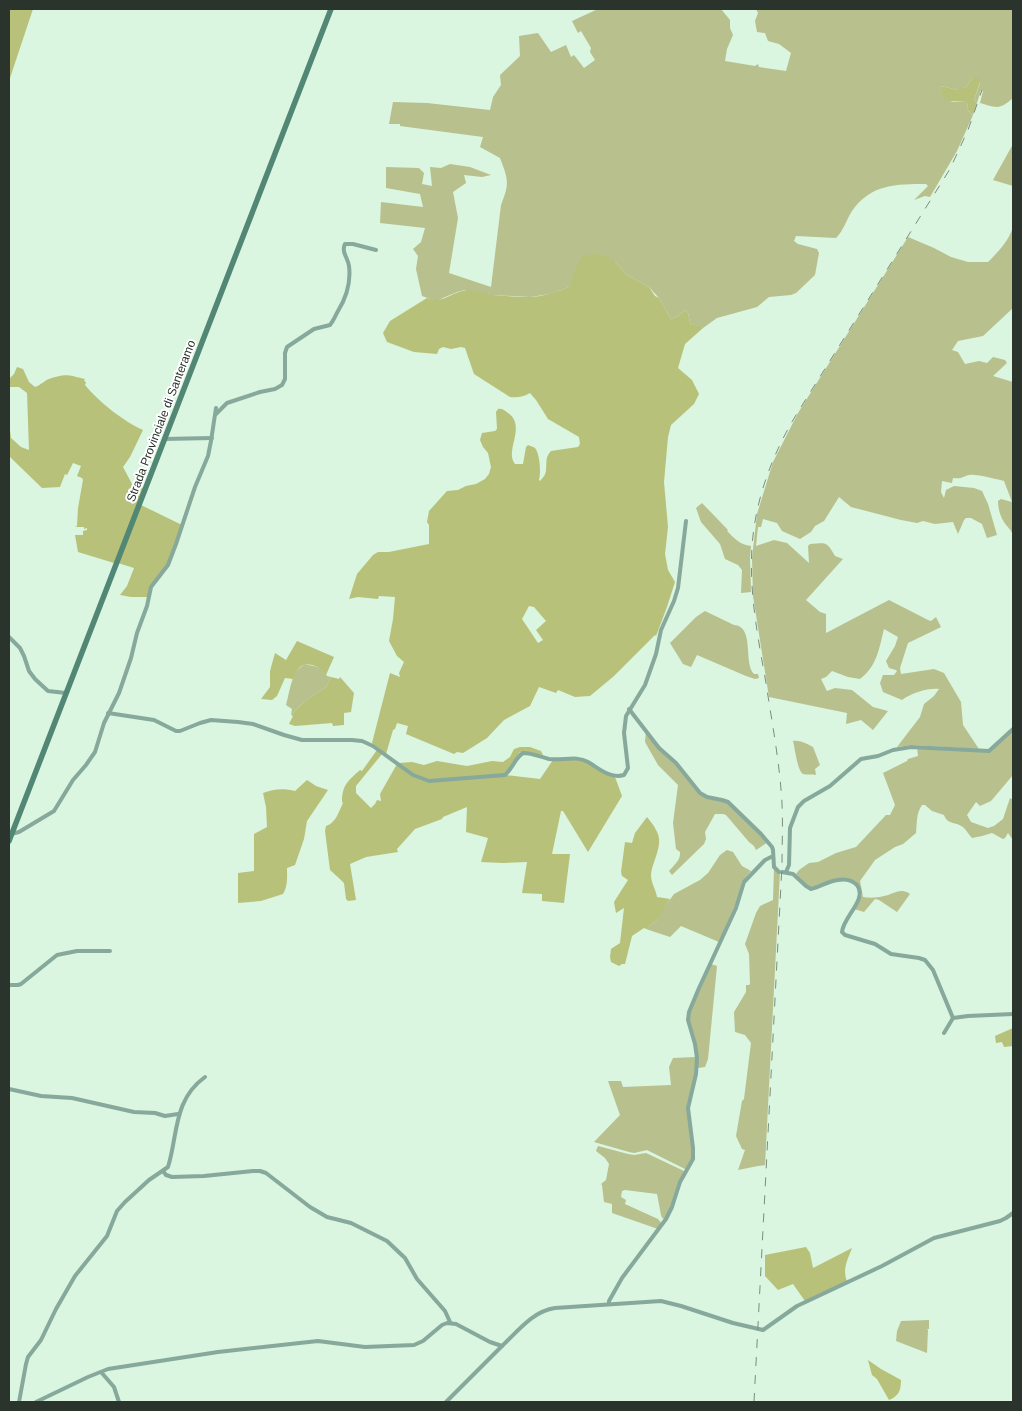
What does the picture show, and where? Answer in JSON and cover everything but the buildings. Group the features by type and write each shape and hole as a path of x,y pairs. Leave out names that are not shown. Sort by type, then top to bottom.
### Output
{"main road":[{"name":"Strada Provinciale di Santeramo","path":"9,841 331,9"}],"street":[{"path":"215,415 227,403 275,389 282,384 285,378 285,353 287,347 314,329 330,324 343,304 346,295 349,275 348,261 344,251 345,244 353,244 376,250"},
{"path":"11,834 19,832 54,811 73,780 92,758 108,712 118,696 147,606 152,584 166,568 170,559 208,456 216,408"},
{"path":"164,439 212,438"},
{"path":"108,712 154,720 180,732 200,722 216,720 253,724 302,740 357,740 373,746 413,775 433,781 505,775 521,753 553,759 573,758 583,760 608,774 624,775 628,768 624,733 626,716 645,685 656,654 661,630 676,594 686,521"},
{"path":"9,637 20,648 29,672 35,679 48,690 66,694"},
{"path":"629,710 659,748 676,763 700,793 707,797 728,802 761,834 772,847 775,869 793,874 809,888 836,880 845,880 855,884 859,889 860,895 858,902 843,926 842,932 845,935 875,944 891,954 925,960 930,965 953,1018"},
{"path":"782,872 788,870 789,830 797,808 804,801 830,786 861,759 911,747 988,751 1013,729"},
{"path":"609,1304 622,1278 666,1219 680,1182 693,1160 688,1108 695,1082 697,1058 688,1020 690,1012 736,908 744,882 765,860 773,858"},
{"path":"9,985 21,984 57,955 77,951 110,951"},
{"path":"953,1018 975,1015 1013,1014"},
{"path":"944,1033 953,1018"},
{"path":"19,1402 28,1357 40,1340 75,1276 107,1236 118,1211 149,1180 166,1169 169,1163 178,1114 192,1090 205,1077"},
{"path":"9,1089 41,1096 72,1098 134,1112 155,1113 166,1116 178,1114"},
{"path":"163,1171 166,1175 172,1177 209,1176 253,1171 266,1173 316,1211 330,1218 351,1223 387,1241 405,1258 417,1278 445,1311 450,1322"},
{"path":"446,1402 502,1346 530,1320 545,1310 654,1300 666,1302 734,1324 762,1330 797,1306 882,1266 934,1238 1000,1221 1013,1213"},
{"path":"36,1402 101,1372 218,1352 318,1341 365,1347 414,1345 423,1341 442,1325 450,1322 502,1346"},
{"path":"101,1372 114,1387 119,1402"}],"green space":[{"path":"9,9 33,9 9,81"},
{"path":"598,9 721,9 730,20 730,28 733,35 727,49 725,61 755,66 758,64 759,67 786,71 791,53 779,44 768,41 765,33 757,32 755,21 758,13 756,9 1013,9 1013,98 1004,105 998,107 990,106 980,103 983,91 981,90 977,103 974,100 980,83 976,77 973,77 966,87 958,90 941,86 940,88 945,97 950,101 967,102 968,110 973,115 957,151 930,197 925,196 914,200 928,186 926,184 894,185 867,195 852,211 836,238 796,236 794,241 798,244 817,249 819,253 815,275 796,293 769,297 757,307 717,318 703,328 690,323 688,313 685,310 671,319 659,298 649,287 627,275 615,262 569,287 550,294 530,297 491,295 465,290 436,301 422,296 416,269 418,256 413,249 421,242 425,228 380,223 381,202 423,207 420,194 386,188 386,167 419,168 424,173 422,184 432,186 430,167 441,168 450,164 470,167 491,175 482,177 464,175 466,183 453,192 458,218 449,273 491,287 501,205 507,181 500,158 480,147 483,137 400,126 400,124 389,124 393,102 427,103 490,110 493,97 501,85 500,75 520,56 519,36 538,33 551,52 566,45 571,57 574,55 584,68 595,60 590,52 591,48 581,31 578,33 572,21"},
{"path":"973,77 977,77 980,82 974,100 977,103 973,115 968,110 967,102 949,101 944,98 940,88 941,86 958,90 966,87"},
{"path":"1013,144 1013,186 993,180"},
{"path":"1013,227 1013,308 983,336 958,341 952,350 958,352 965,364 979,361 987,363 993,357 1005,360 1007,363 993,376 1013,382 1013,536 1000,515 998,506 998,501 1001,499 1012,502 1004,481 973,475 953,478 952,483 942,481 941,492 944,498 946,490 954,486 974,488 982,491 997,535 987,538 982,524 971,518 964,520 958,534 953,522 935,524 923,521 917,523 901,520 851,507 839,497 824,521 800,539 782,531 777,523 763,519 761,527 758,527 756,546 774,540 787,543 809,563 808,546 810,544 823,543 828,545 835,556 843,559 806,600 820,612 826,614 826,633 889,600 928,620 931,621 936,617 941,627 908,643 900,668 901,674 934,669 944,673 961,702 963,725 979,749 912,745 897,747 920,717 924,704 939,689 920,691 902,700 883,692 880,683 883,675 894,675 897,671 889,668 886,661 898,637 884,629 874,663 860,679 832,671 821,679 827,691 835,688 852,690 873,707 888,711 873,730 861,720 846,724 847,713 769,697 753,596 752,558 757,514 773,462 798,413 908,237 951,257 968,262 988,262 1006,242"},
{"path":"596,254 608,257 627,275 649,287 655,296 659,298 671,319 685,310 688,313 690,323 703,328 685,344 678,368 692,380 699,394 694,404 671,425 668,437 664,482 668,527 665,554 668,570 675,582 656,636 590,696 575,697 558,690 556,693 539,687 530,706 504,720 487,738 463,753 457,752 454,754 406,734 408,726 397,723 386,754 372,743 390,673 400,677 399,673 404,662 397,656 389,641 395,597 379,596 378,599 358,597 349,599 357,574 373,555 378,552 389,552 429,544 429,525 427,522 429,511 447,491 458,490 485,479 491,467 488,453 480,440 482,433 497,429 496,412 498,409 508,413 516,425 512,459 515,464 523,464 526,447 528,445 534,448 539,459 540,481 545,473 547,458 551,451 578,447 580,444 579,437 548,419 530,393 520,397 510,397 474,374 465,348 451,349 443,347 439,349 437,354 414,352 387,342 383,333 390,321 427,298 443,299 467,290 493,295 533,297 569,287 582,256","holes":["529,606 534,607 546,621 536,630 543,640 538,643 522,619"]},
{"path":"17,367 23,369 29,382 35,387 49,379 63,375 85,379 85,385 104,404 119,416 143,430 123,467 132,484 144,488 114,563 78,552 75,535 83,535 83,531 87,530 84,527 75,527 77,526 83,480 77,476 81,466 73,463 67,475 65,474 60,487 42,488 9,456 9,423 11,438 21,447 29,450 27,393 19,387 9,387 9,379"},
{"path":"702,503 735,539 740,543 751,546 751,592 741,593 742,570 738,565 725,559 720,544 701,522 696,508"},
{"path":"141,505 182,525 166,566 153,582 149,597 131,597 120,595 127,586 134,568 118,563"},
{"path":"705,611 740,627 747,638 751,669 754,674 758,674 759,678 755,679 746,676 697,655 691,667 683,664 670,643 696,617"},
{"path":"297,641 334,657 326,675 314,666 303,665 299,668 293,679 285,678 277,696 272,700 261,699 270,687 270,671 275,653 286,660"},
{"path":"304,665 318,667 327,676 331,677 326,687 305,701 291,715 292,709 286,705 290,688 296,672"},
{"path":"331,677 339,679 340,677 354,693 351,712 344,713 344,725 333,726 332,723 295,726 289,724 293,716 291,715 305,701 326,687"},
{"path":"646,731 680,768 702,796 726,802 768,842 756,850 726,815 715,814 705,832 706,839 704,844 672,875 669,871 680,855 680,852 676,849 673,823 678,785 658,765 645,742"},
{"path":"1013,731 1013,775 991,801 980,806 976,802 967,815 971,822 988,828 994,826 1003,819 1010,798 1013,800 1013,840 1008,833 1003,839 992,833 972,838 961,826 948,821 944,815 922,805 918,815 916,833 903,844 875,860 860,881 863,897 879,897 900,891 910,894 897,912 875,899 864,912 854,909 862,895 856,883 837,879 812,888 806,886 796,874 809,863 818,862 836,853 856,847 886,815 890,815 895,805 883,773 908,759 918,756 917,747 985,752"},
{"path":"793,741 813,747 820,765 815,769 816,775 803,774 801,772"},
{"path":"530,747 541,751 543,755 520,752 505,774 428,780 416,776 399,763 412,762 424,765 437,761 467,766 492,761 503,762 510,757 514,749"},
{"path":"377,750 382,754 356,786 356,793 371,808 377,800 381,801 380,794 397,764 428,781 506,775 540,779 553,760 581,760 615,777 622,796 588,852 563,811 561,811 552,854 570,854 564,903 542,901 542,894 522,893 527,862 481,862 488,838 466,832 467,807 415,829 397,849 398,852 366,857 350,864 356,900 348,901 346,899 344,883 330,870 325,831 326,826 335,820 343,803 343,791 346,784 360,770 362,771"},
{"path":"307,780 316,786 328,790 307,821 304,839 295,865 287,868 285,891 283,894 261,901 238,903 238,873 254,871 254,834 267,827 263,793 279,789 295,791"},
{"path":"647,817 655,828 659,841 651,875 652,881 657,897 670,899 657,920 646,929 644,928 632,936 625,964 619,966 611,962 610,957 611,949 620,943 624,908 616,913 614,902 628,880 622,876 621,872 625,842 632,843 635,833"},
{"path":"727,850 733,852 742,866 751,871 742,882 738,899 719,942 681,926 670,937 646,929 657,920 674,894 700,880 708,873 720,855"},
{"path":"774,869 780,872 765,1165 738,1170 745,1150 742,1149 736,1136 742,1101 744,1099 751,1043 745,1035 735,1032 734,1012 746,992 746,985 750,984 749,954 745,944 760,906 773,900"},
{"path":"711,964 717,966 708,1059 705,1067 698,1068 689,1017"},
{"path":"1013,1028 1013,1046 1004,1047 1002,1042 996,1043 995,1036"},
{"path":"696,1057 695,1078 687,1105 693,1156 687,1170 647,1150 634,1153 594,1142 620,1115 608,1081 621,1081 623,1087 671,1085 669,1067 673,1058"},
{"path":"598,1146 634,1155 646,1153 685,1172 665,1219 661,1215 657,1194 622,1191 621,1197 626,1200 625,1204 658,1219 662,1224 658,1229 612,1213 612,1204 604,1202 601,1184 606,1180 609,1164 596,1151"},
{"path":"806,1247 810,1253 813,1268 852,1248 845,1268 847,1281 805,1301 793,1284 778,1290 765,1276 765,1255"},
{"path":"929,1320 927,1353 896,1341 901,1321"},
{"path":"868,1360 901,1380 900,1390 895,1397 889,1400 877,1379 872,1375"}],"railway":[{"path":"754,1402 782,865 782,804 778,759 753,598 751,564 754,529 766,478 787,430 950,169 968,130 982,90"}]}
